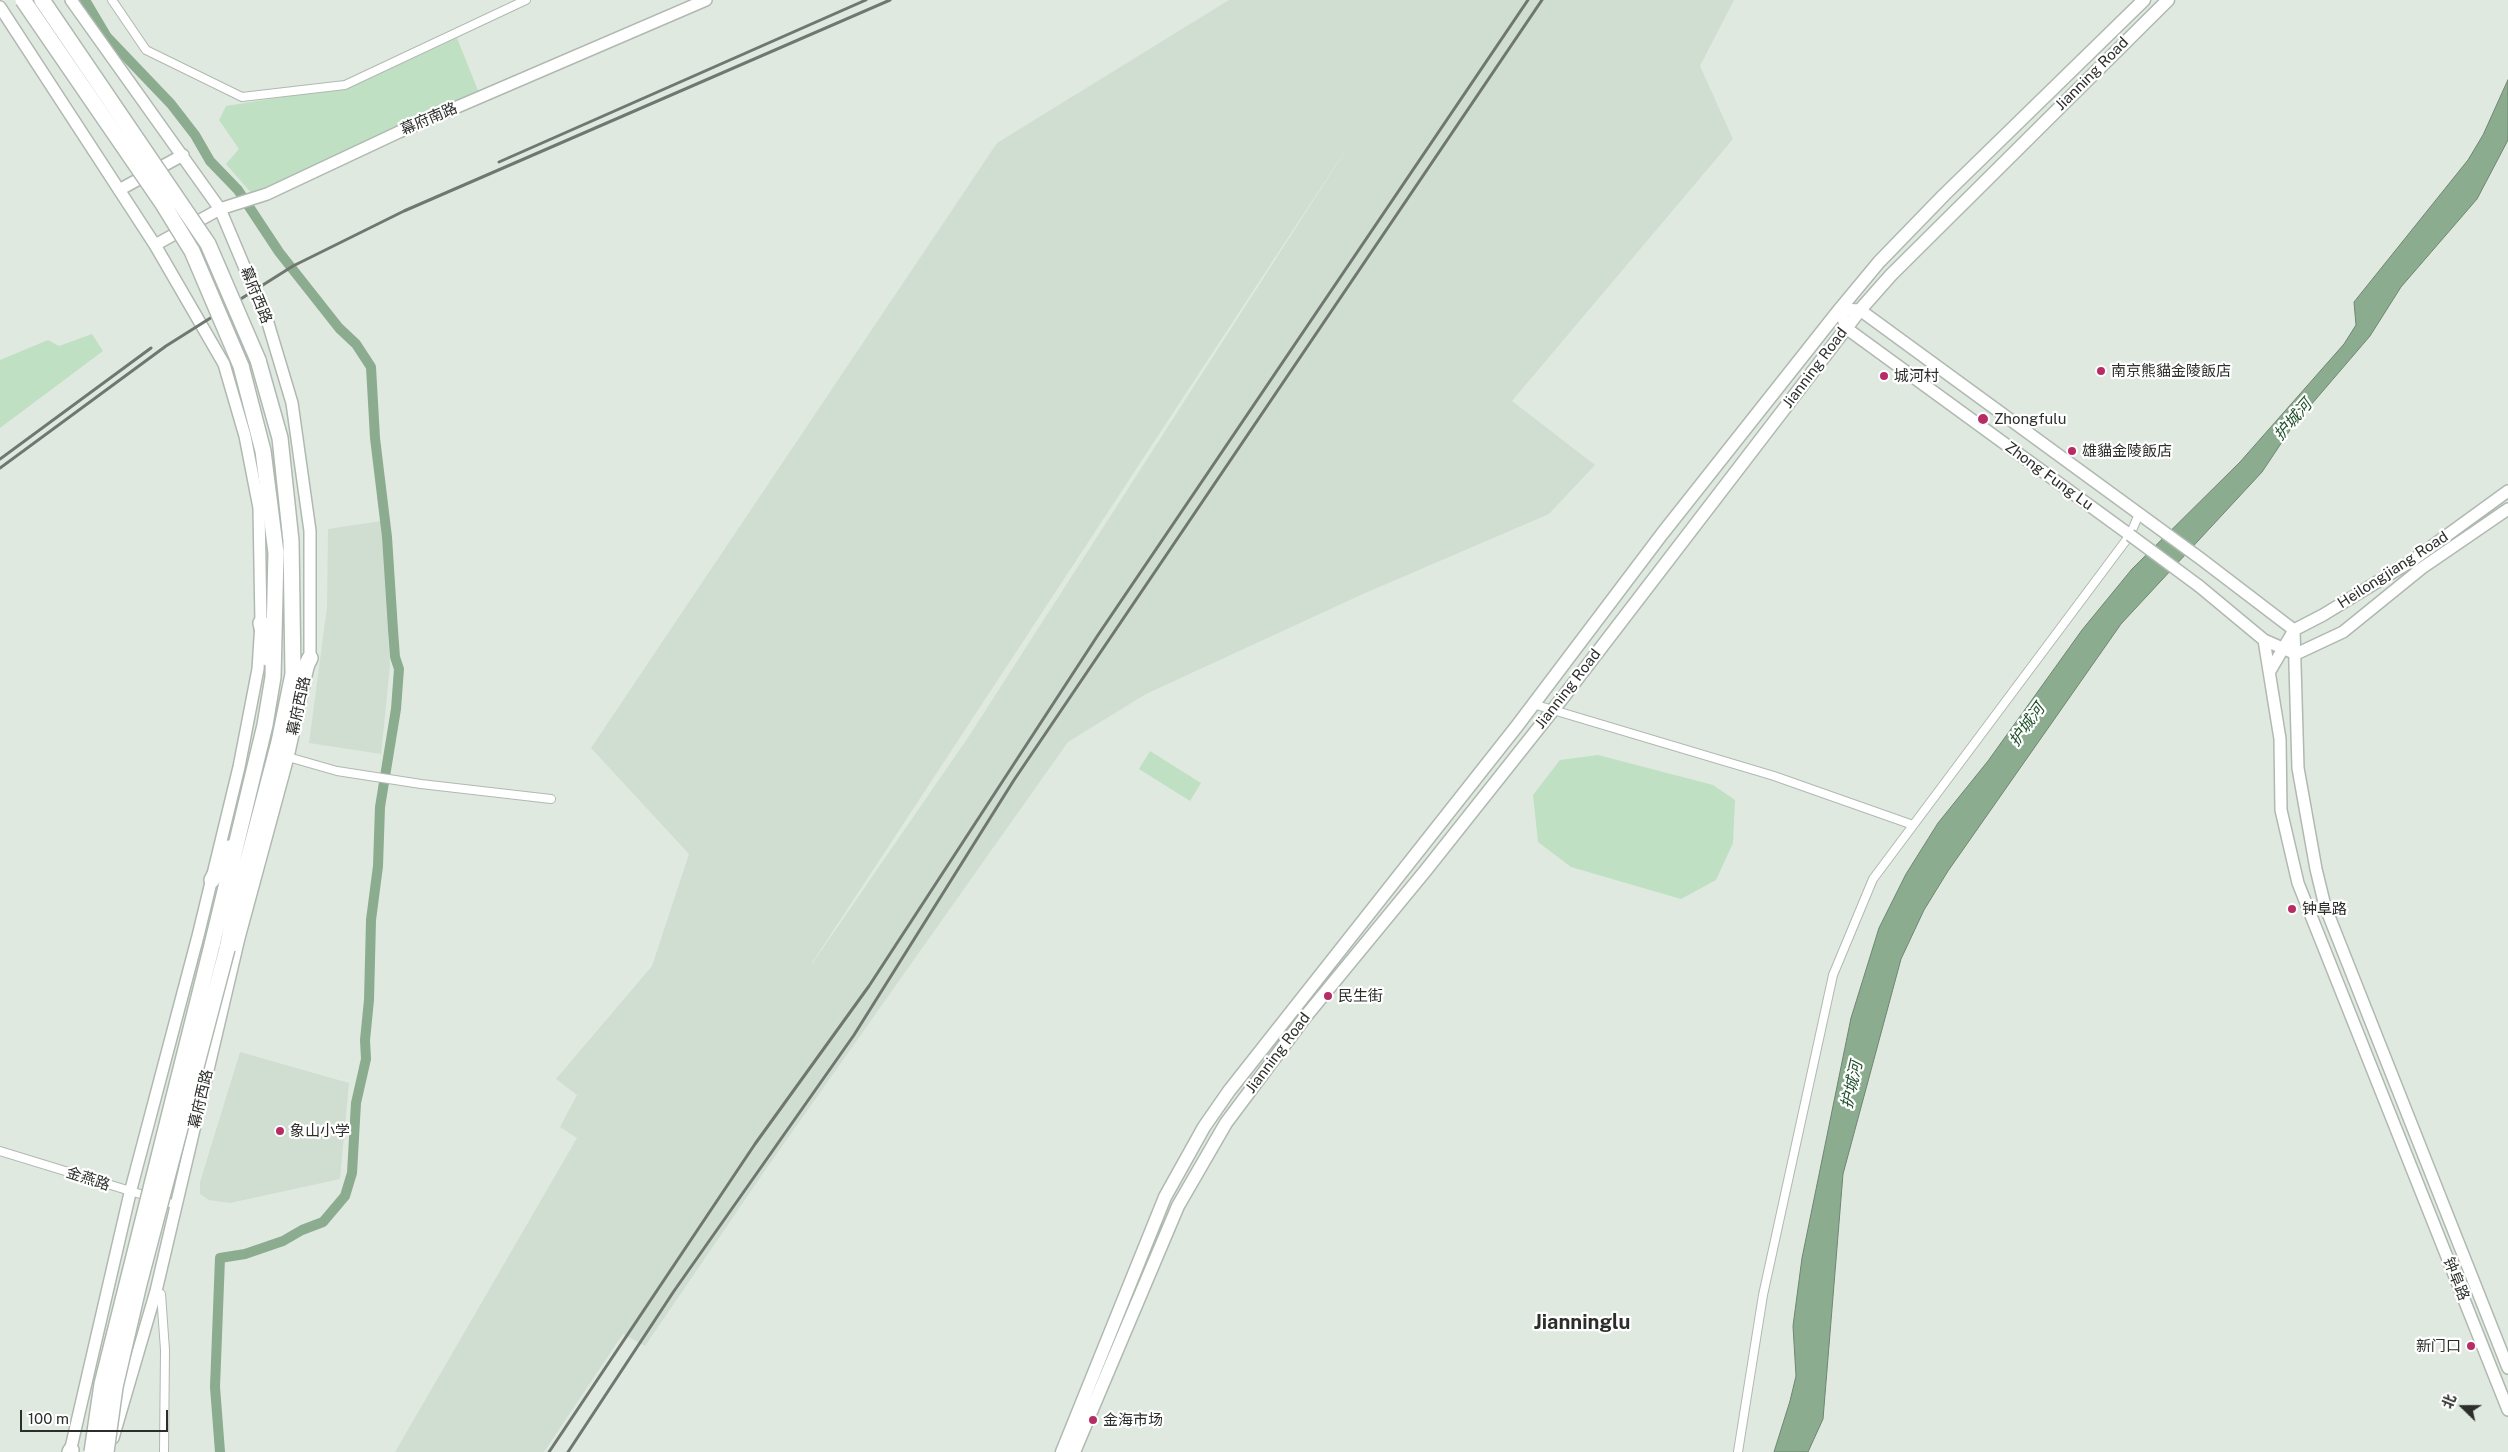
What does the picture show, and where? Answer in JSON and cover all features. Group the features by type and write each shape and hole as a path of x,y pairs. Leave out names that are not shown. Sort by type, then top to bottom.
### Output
{"highway":[{"name":"幕府西路","path":"23,0 158,196 192,252 241,366 263,451 276,553 273,677 265,725 102,1384 92,1452"},
{"name":"幕府西路","path":"42,0 208,244 258,360 280,438 291,542 293,674 279,742 236,902 227,949 139,1284 115,1386 107,1452"},
{"path":"261,624 273,677"},
{"path":"286,706 310,658"},
{"path":"212,880 239,832"},
{"path":"236,902 240,935"}],"main road":[{"name":"幕府西路","path":"71,0 222,208 268,323 292,403 310,531 310,658 288,757 240,935 156,1291 107,1452"},
{"name":"幕府南路","path":"155,245 222,208 267,194 399,132 706,0"},
{"name":"Jianning Road","path":"1073,1443 1164,1197 1204,1127 1256,1056 1533,704 1662,534 1879,262 1944,195 2144,0"},
{"name":"Jianning Road","path":"1062,1452 1073,1443 1131,1322 1178,1206 1226,1122 1306,1016 1426,870 1553,709 1860,310 1891,275 2168,0"},
{"path":"0,7 155,245 224,364 245,436 259,508 261,624 255,689 239,767 212,880 130,1193 70,1451"},
{"path":"119,190 183,154"},
{"path":"1846,328 1840,309 1860,310"},
{"name":"Zhong Fung Lu","path":"1860,310 2159,528 2294,630"},
{"name":"Zhong Fung Lu","path":"1846,328 2199,586 2264,640"},
{"name":"Heilongjiang Road","path":"2294,630 2323,615 2413,560 2508,491"},
{"name":"Heilongjiang Road","path":"2296,654 2343,632 2422,568 2508,509"},
{"path":"2270,671 2294,630"},
{"path":"2264,640 2282,650 2296,654 2294,630"},
{"path":"2264,640 2280,739 2281,810 2298,883 2508,1410"},
{"name":"钟阜路","path":"2296,654 2298,768 2316,869 2326,906 2508,1368"},
{"path":"146,1131 159,1146 168,1149 180,1147 191,1139"},
{"path":"140,1346 134,1327 133,1294 156,1200"},
{"path":"116,1253 126,1247 135,1249 141,1259"}],"street":[{"path":"112,0 146,50 242,97 344,85 526,0"},
{"path":"1738,1452 1763,1295 1833,975 1873,879 2130,535 2139,514"},
{"path":"1533,704 1774,776 1913,825"},
{"path":"288,757 337,771 405,782 551,799"},
{"name":"金燕路","path":"0,1151 130,1193 176,1205"},
{"path":"156,1291 161,1294 165,1350 164,1452"}],"shaded area":[{"path":"1229,0 1734,0 1700,66 1733,139 1512,401 1595,465 1549,514 1363,594 1146,694 1068,742 768,1166 645,1346 623,1334 544,1452 395,1452 577,1138 560,1127 577,1095 556,1079 652,966 689,854 591,748 997,143","holes":["1358,131 969,736 812,964"]},
{"path":"457,38 479,93 253,195 226,164 239,149 219,120 226,106 353,86"},
{"path":"92,334 103,351 0,428 0,360 48,340 59,346"},
{"path":"381,521 390,666 381,754 309,743 327,607 328,529"},
{"path":"1150,751 1201,783 1190,801 1139,769"},
{"path":"1598,755 1713,785 1735,800 1733,843 1716,880 1681,899 1571,867 1538,842 1533,795 1560,760"},
{"name":"象山小学","path":"240,1052 349,1083 340,1179 230,1203 209,1200 200,1194 200,1182"}],"water":[{"name":"护城河","path":"2508,80 2508,140 2477,199 2401,287 2370,336 2292,427 2262,472 2121,624 1948,871 1924,910 1901,959 1843,1174 1823,1419 1808,1452 1774,1452 1796,1376 1793,1326 1802,1258 1851,1018 1879,928 1906,874 1938,823 1988,761 2082,630 2132,569 2240,462 2344,344 2356,325 2354,302 2468,160 2483,135"}],"waterway":[{"path":"85,0 107,37 171,104 195,135 210,161 238,190 279,252 339,328 356,344 371,367 375,438 387,537 395,657 399,669 396,709 380,807 378,866 371,920 369,1000 365,1040 366,1059 356,1103 352,1173 345,1196 323,1222 302,1230 283,1241 245,1254 220,1258 215,1387 220,1452"}],"railway":[{"path":"499,162 866,0"},
{"path":"0,468 166,346 293,266 404,211 890,0"},
{"path":"549,1452 755,1144 869,986 1098,635 1528,0"},
{"path":"568,1452 674,1291 854,1035 1014,780 1542,0"},
{"path":"0,459 151,348"}],"place":[{"name":"南京熊貓金陵飯店","path":"2101,371"},
{"name":"城河村","path":"1884,376"},
{"name":"Zhongfulu","path":"1983,419"},
{"name":"雄貓金陵飯店","path":"2072,451"},
{"name":"钟阜路","path":"2292,909"},
{"name":"民生街","path":"1328,996"},
{"name":"象山小学","path":"280,1131"},
{"name":"新门口","path":"2471,1346"},
{"name":"金海市场","path":"1093,1420"}],"district":[{"name":"Jianninglu","path":"1582,1323"}]}
